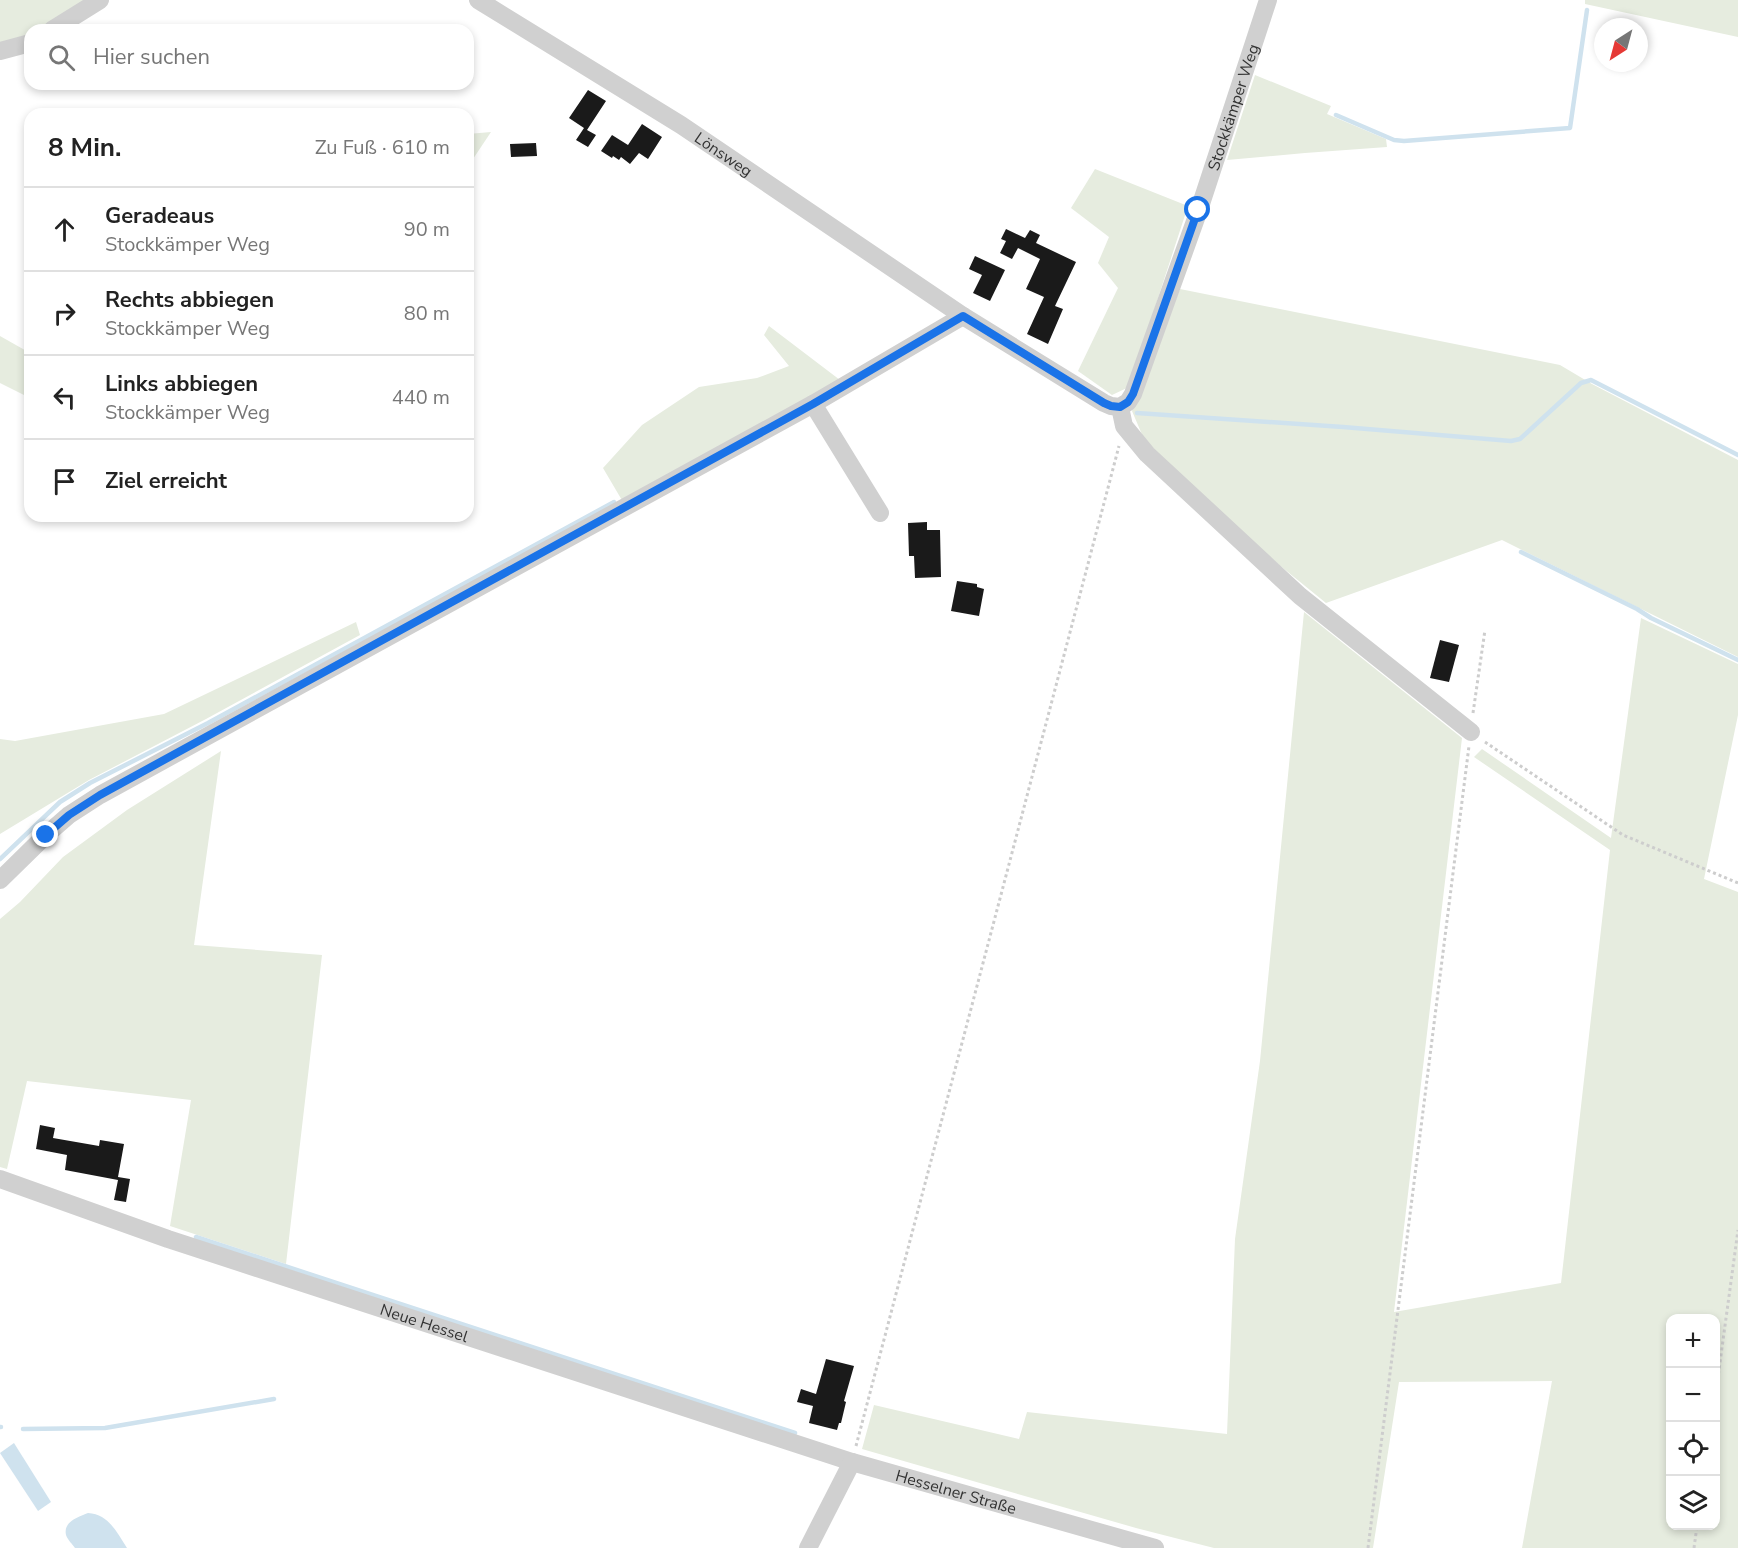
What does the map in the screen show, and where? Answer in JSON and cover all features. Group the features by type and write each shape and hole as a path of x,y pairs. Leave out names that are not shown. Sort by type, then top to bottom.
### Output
{"street":[{"path":"62,24 100,0"},
{"name":"Lönsweg","path":"478,0 681,125 963,316"},
{"name":"Stockkämper Weg","path":"1120,407 1128,402 1133,394 1198,210 1268,0"},
{"path":"0,51 24,45"},
{"path":"0,880 69,815 100,795 813,404 963,316 1104,403 1120,407 1124,426 1147,454 1300,596 1471,732"},
{"path":"813,404 880,513"},
{"name":"Neue Hessel","path":"0,1179 168,1239 852,1462"},
{"path":"808,1548 852,1462"},
{"name":"Hesselner Straße","path":"852,1462 1155,1548"}],"path":[{"path":"852,1462 1124,426"},
{"path":"1368,1548 1485,630"},
{"path":"1471,732 1623,835 1738,883"},
{"path":"1719,1368 1738,1230"},
{"path":"1694,1548 1696,1530"}],"shaded area":[{"path":"0,0 87,0 51,24 24,24 24,40 0,47"},
{"path":"1585,0 1738,0 1738,37 1585,4"},
{"path":"1255,75 1331,106 1327,114 1386,139 1387,147 1227,160"},
{"path":"491,132 474,158 474,133"},
{"path":"1095,169 1188,206 1129,387 1112,395 1078,371 1118,288 1098,263 1109,237 1071,208"},
{"path":"1180,289 1560,365 1738,460 1738,657 1502,540 1326,603 1149,451 1132,411"},
{"path":"769,326 840,380 623,502 603,468 642,425 699,387 757,378 789,366 764,335"},
{"path":"0,336 24,350 24,395 0,383"},
{"path":"1304,612 1462,738 1394,1312 1561,1283 1610,850 1474,757 1482,749 1611,838 1641,618 1738,664 1738,715 1704,879 1738,892 1738,1548 1522,1548 1552,1381 1399,1382 1373,1548 1214,1548 1136,1528 862,1449 874,1405 1019,1439 1027,1412 1227,1434 1235,1239 1260,1061"},
{"path":"356,622 360,635 89,780 0,834 0,739 15,741 164,714"},
{"path":"221,751 194,945 322,955 286,1264 170,1226 191,1100 27,1081 7,1169 0,1167 0,919 20,902 63,857 127,810"}],"water":[{"path":"14,1443 51,1502 38,1511 0,1453"},
{"path":"88,1513 107,1521 127,1548 75,1548 66,1535 67,1526 72,1520"}],"building":[{"path":"588,90 606,101 587,130 596,135 588,147 576,140 584,128 569,118"},
{"path":"642,124 662,137 648,159 639,153 630,164 621,157 619,160 613,156 612,158 601,151 612,135 628,145"},
{"path":"536,143 537,156 511,157 510,144"},
{"path":"1006,229 1025,238 1030,230 1040,235 1036,243 1076,262 1055,306 1063,309 1048,344 1027,334 1044,297 1026,289 1040,259 1018,248 1012,259 1000,253 1006,241 1001,239"},
{"path":"975,256 1005,270 990,301 973,293 982,275 969,269"},
{"path":"927,522 927,530 940,530 941,577 915,578 914,556 909,556 908,523"},
{"path":"957,581 977,584 977,587 984,589 979,616 951,611"},
{"path":"1440,640 1459,645 1449,682 1430,678"},
{"path":"40,1125 55,1128 53,1138 99,1146 100,1140 124,1144 118,1177 130,1179 126,1202 114,1200 118,1180 65,1170 67,1155 36,1149"},
{"path":"826,1359 854,1366 844,1401 846,1402 841,1423 837,1430 809,1423 813,1406 797,1402 801,1389 816,1394"}],"waterway":[{"path":"1336,115 1394,140 1404,141 1570,128 1587,10"},
{"path":"1137,413 1511,441 1520,439 1581,383 1591,380 1738,455"},
{"path":"0,859 60,802 90,783 208,723 614,502"},
{"path":"1521,552 1738,660"},
{"path":"196,1237 795,1433"},
{"path":"23,1429 105,1428 274,1399"}],"route":[{"path":"46,835 69,815 100,795 813,404 963,316 1104,403 1120,407 1128,402 1133,394 1198,210"}]}
